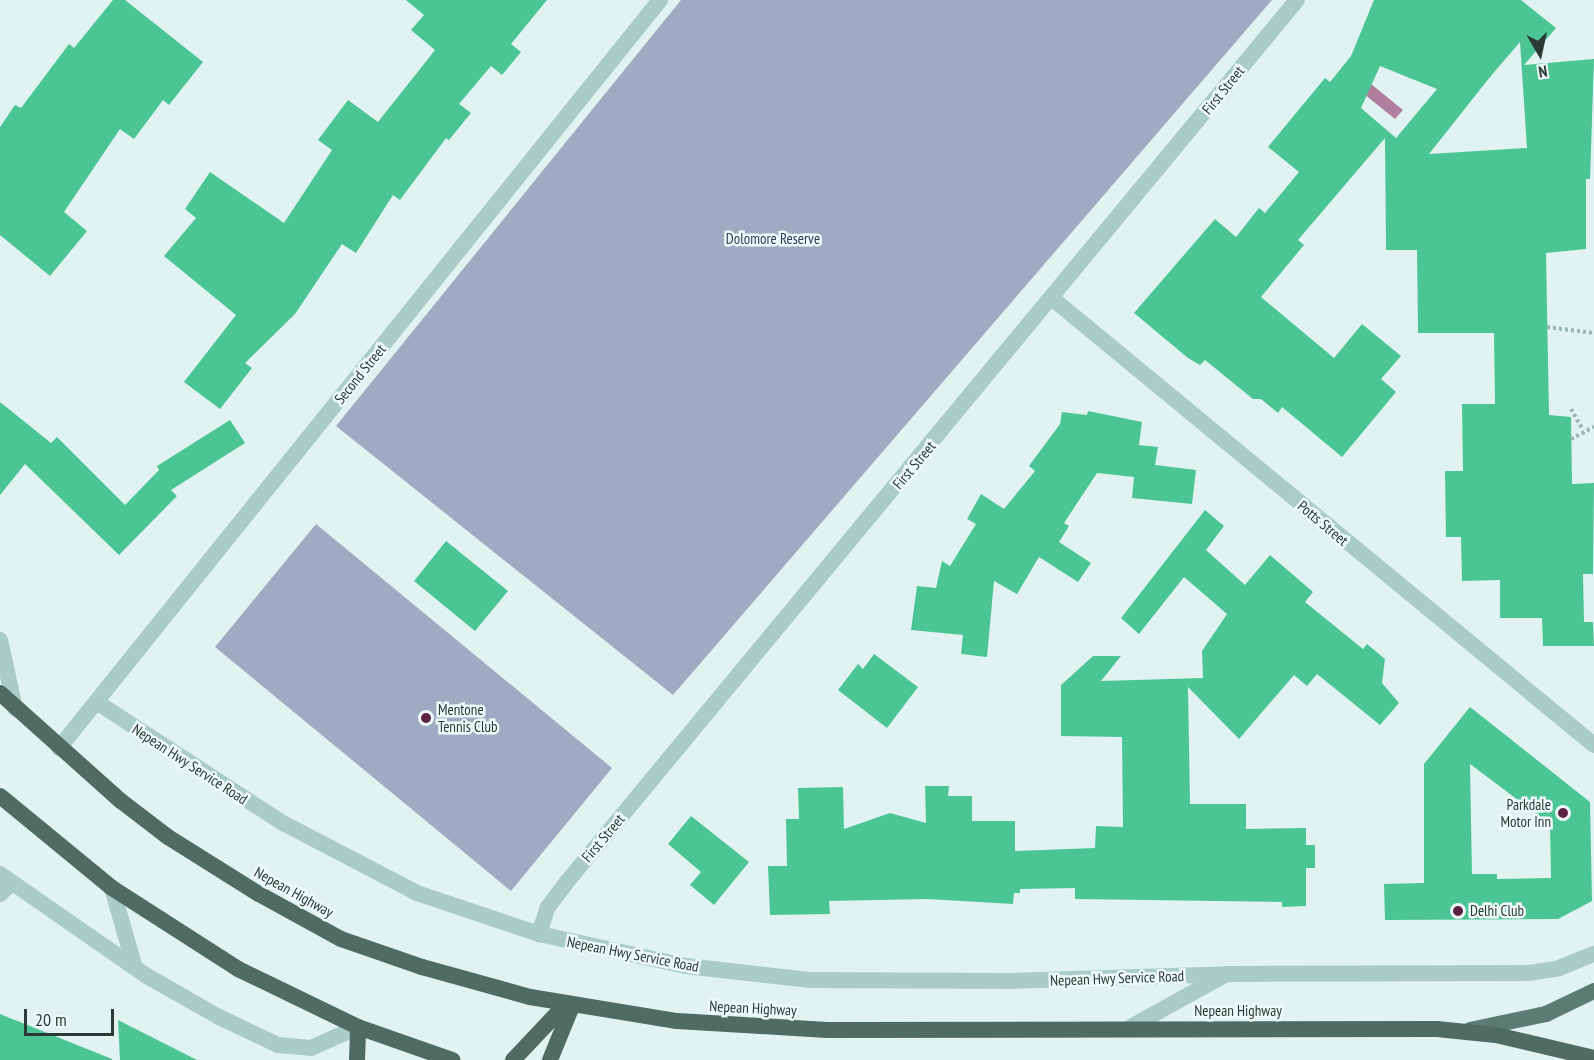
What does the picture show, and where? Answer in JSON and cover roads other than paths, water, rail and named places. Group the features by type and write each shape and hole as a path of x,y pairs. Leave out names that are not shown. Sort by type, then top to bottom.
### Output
{"highway":[{"name":"Nepean Highway","path":"0,693 59,748 168,837 341,939 491,988 569,1005 736,1027 1408,1028 1463,1031 1594,1058"},
{"path":"0,796 112,888 238,969 358,1027 452,1060"},
{"path":"513,1060 569,1005"},
{"path":"550,1060 569,1005"},
{"path":"357,1060 358,1027"}],"main road":[{"path":"1463,1031 1546,1014 1594,991"}],"street":[{"name":"Second Street","path":"59,748 98,703 660,0"},
{"name":"First Street","path":"539,934 548,907 566,883 1053,299 1297,0"},
{"name":"Potts Street","path":"1053,299 1594,745"},
{"path":"0,640 15,708"},
{"name":"Nepean Hwy Service Road","path":"98,703 238,796 327,848 428,897 539,934 686,966 808,980 1011,981 1227,974 1528,974 1559,968 1594,954"},
{"path":"4,884 135,968 219,1017 286,1048 320,1046 358,1027"},
{"path":"112,888 135,968"},
{"name":"Nepean Hwy Service Road","path":"1127,1029 1227,974"}],"place":[{"name":"Mentone Tennis Club","path":"426,718"},
{"name":"Parkdale Motor Inn","path":"1563,813"},
{"name":"Delhi Club","path":"1458,911"}],"park label":[{"name":"Dolomore Reserve","path":"773,239"}]}
